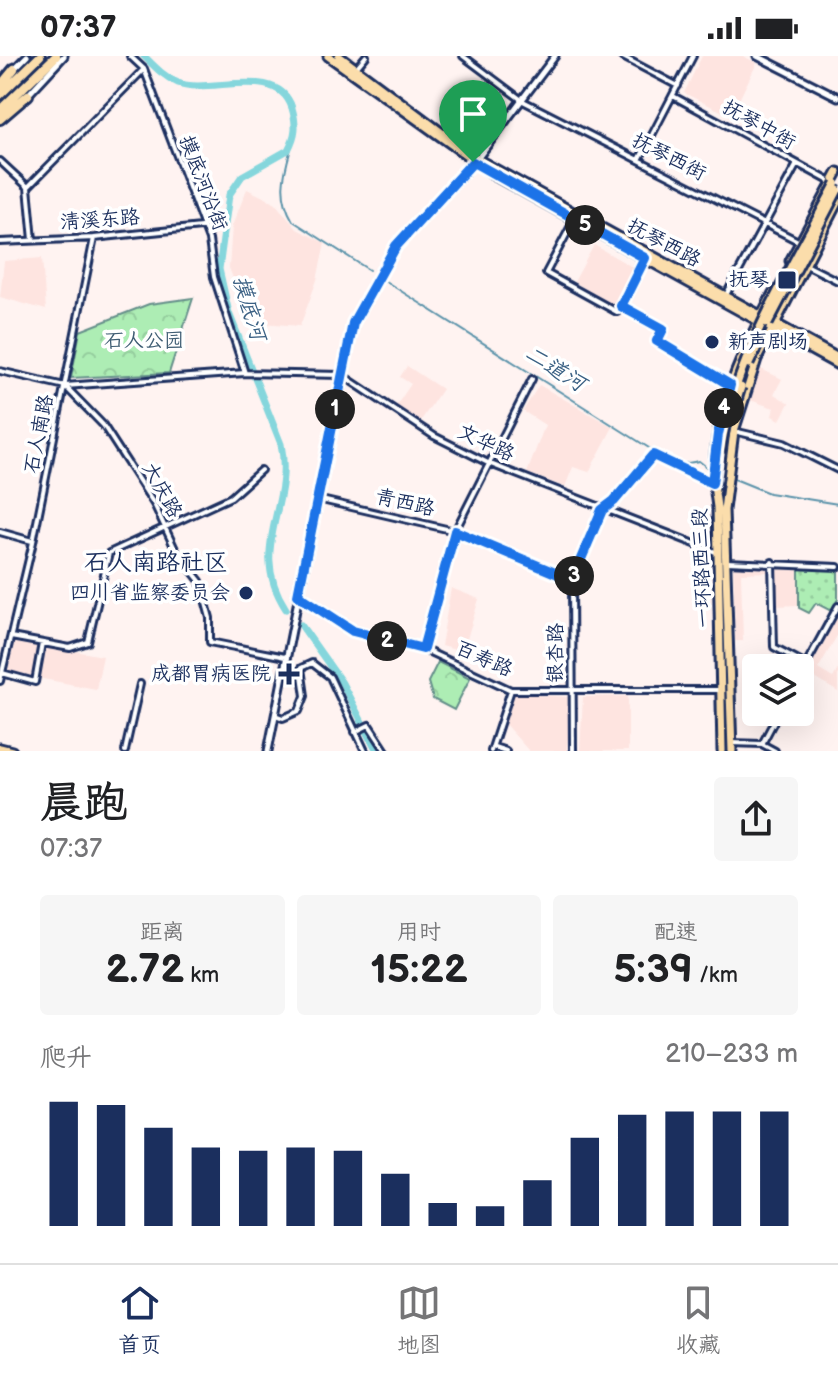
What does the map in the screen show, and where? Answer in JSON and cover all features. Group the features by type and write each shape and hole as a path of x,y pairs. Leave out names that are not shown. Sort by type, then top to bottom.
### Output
{"highway":[{"path":"0,95 40,56"},
{"path":"0,110 56,56"},
{"path":"0,84 14,69"},
{"path":"0,121 28,95"}],"main road":[{"name":"抚琴西路","path":"328,56 475,160 775,326"},
{"name":"抚琴西路","path":"339,56 475,160 726,295 760,318"},
{"name":"一环路西三段","path":"732,747 727,562 720,508 712,483 718,434 730,385 760,318 800,242 836,184 838,172"},
{"path":"720,508 722,454 750,361 836,184"},
{"name":"一环路西三段","path":"722,751 718,553 720,508 734,431 745,388 838,201"},
{"path":"775,326 838,358"},
{"path":"775,326 838,365"},
{"path":"0,748 12,751"}],"street":[{"path":"14,69 27,56"},
{"path":"28,95 64,56"},
{"name":"摸底河沿街","path":"130,56 144,69 209,240 214,277 245,373"},
{"path":"356,68 366,56"},
{"name":"抚琴西街","path":"463,56 523,101 800,242"},
{"path":"268,751 353,323 387,258 475,160 555,56"},
{"path":"621,56 678,86"},
{"path":"639,160 693,56"},
{"path":"757,56 838,97"},
{"path":"28,187 144,69"},
{"name":"抚琴中街","path":"673,96 836,184"},
{"path":"0,161 28,187 33,240"},
{"path":"726,295 797,164"},
{"path":"575,218 546,273 617,312 646,257"},
{"name":"清溪东路","path":"0,242 94,238 202,227"},
{"name":"石人南路","path":"0,681 33,542 94,238"},
{"path":"806,265 838,281"},
{"path":"621,306 663,329 657,341 730,385"},
{"path":"0,371 65,386 245,373 342,375"},
{"name":"文华路","path":"342,375 434,436 488,463 718,553"},
{"path":"423,649 455,531 532,379"},
{"name":"大庆路","path":"65,386 103,425 176,551 200,581 210,618 210,642 285,657"},
{"path":"734,431 784,443 838,470"},
{"name":"银杏路","path":"573,751 572,580 602,510 614,501 653,455 712,483"},
{"path":"11,637 70,648 88,642 109,553 166,530 231,497 261,470"},
{"name":"青西路","path":"317,499 455,531 572,580"},
{"path":"0,532 33,542"},
{"path":"727,562 838,567"},
{"path":"772,562 774,647 787,654"},
{"name":"百寿路","path":"298,595 353,631 423,649 511,690 721,690"},
{"path":"812,654 838,606"},
{"path":"2,673 35,682 42,643"},
{"path":"275,715 283,718 299,711 305,696 301,668 312,663 330,677 365,751"},
{"path":"125,751 140,684"},
{"path":"506,751 493,749 511,690"},
{"path":"357,731 367,726 386,751"},
{"path":"762,744 772,726"},
{"path":"732,747 762,744 775,751"}],"shaded area":[{"path":"702,56 743,56 757,63 731,116 684,93"},
{"path":"247,189 274,202 297,229 325,243 317,280 300,326 250,322 229,268 232,226"},
{"path":"594,245 634,268 613,306 574,282"},
{"path":"42,258 46,310 0,297 4,261"},
{"path":"407,366 442,389 420,422 396,406 411,384 400,377"},
{"path":"759,368 782,379 774,394 789,403 780,420 772,416 774,408 747,399"},
{"path":"539,385 613,427 589,472 573,467 565,487 527,473 545,425 523,411"},
{"path":"733,563 771,563 771,572 741,573 743,641 735,641"},
{"path":"799,567 799,605 775,606 774,568"},
{"path":"451,588 479,599 463,652 441,646"},
{"path":"833,608 838,611 838,634 818,669 833,678 838,669 838,692 814,677 814,654 808,654"},
{"path":"16,640 39,647 33,679 8,673 12,642"},
{"path":"43,647 103,656 96,689 38,678"},
{"path":"511,696 571,697 567,751 529,751 503,722"},
{"path":"628,696 628,751 580,751 583,697"}],"green space":[{"name":"石人公园","path":"193,298 169,373 71,378 80,331 149,304"},
{"path":"799,567 838,568 838,599 831,611 816,603 809,613 799,608"},
{"path":"438,662 470,678 454,710 433,699 428,682"}],"waterway":[{"name":"摸底河","path":"144,56 178,83 191,86 258,83 273,87 284,94 294,114 295,130 288,150 242,176 229,195 219,269 229,313 281,444 282,488 273,527 270,566 275,587 286,609"},
{"name":"二道河","path":"294,137 283,190 293,221 369,270"},
{"name":"二道河","path":"385,281 668,460"},
{"name":"二道河","path":"677,465 699,461 709,469"},
{"name":"二道河","path":"732,478 769,493 838,504"},
{"name":"摸底河","path":"301,625 342,683 377,751"}],"place":[{"name":"抚琴","path":"787,280"},
{"name":"新声剧场","path":"712,342"},
{"name":"四川省监察委员会","path":"246,593"},
{"name":"成都胃病医院","path":"289,674"}],"district":[{"name":"石人南路社区","path":"156,562"}],"route":[{"path":"473,162 645,258 621,306 663,329 657,341 730,385 718,434 712,483 653,455 614,501 602,510 572,580 455,531 423,649 353,631 298,595 353,323 387,258 416,222 473,162"}]}
